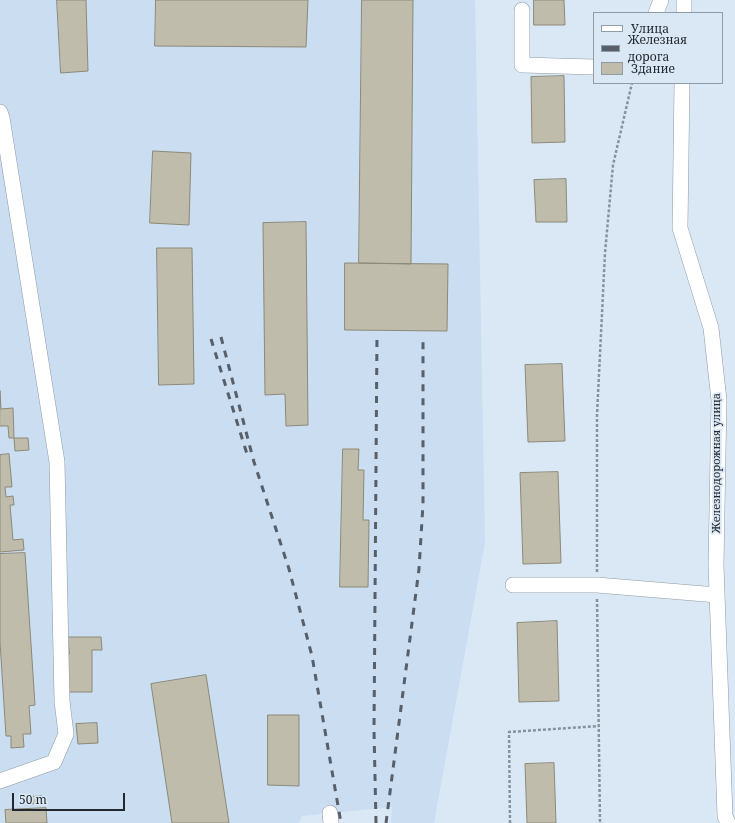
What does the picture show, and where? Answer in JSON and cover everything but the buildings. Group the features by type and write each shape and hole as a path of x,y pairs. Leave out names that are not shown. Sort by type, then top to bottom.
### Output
{"street":[{"path":"656,12 661,0"},
{"path":"684,0 684,12"},
{"path":"522,10 522,65 593,67"},
{"name":"Железнодорожная улица","path":"682,84 680,228 712,328 719,400 717,595 725,816 728,823"},
{"path":"0,112 57,462 62,701 66,734 54,762 0,782"},
{"path":"514,585 597,585 717,595"}],"path":[{"path":"600,823 597,585 597,415 605,252 613,165 632,84"},
{"path":"510,823 509,732 599,726"}],"shaded area":[{"path":"0,0 475,0 485,542 434,823 391,823 392,807 302,816 299,823 0,823"}],"railway":[{"path":"376,823 374,730 377,335"},
{"path":"221,337 254,462 289,569 312,656 341,823"},
{"path":"386,823 419,569 423,504 423,337"},
{"path":"211,339 247,454"}]}
